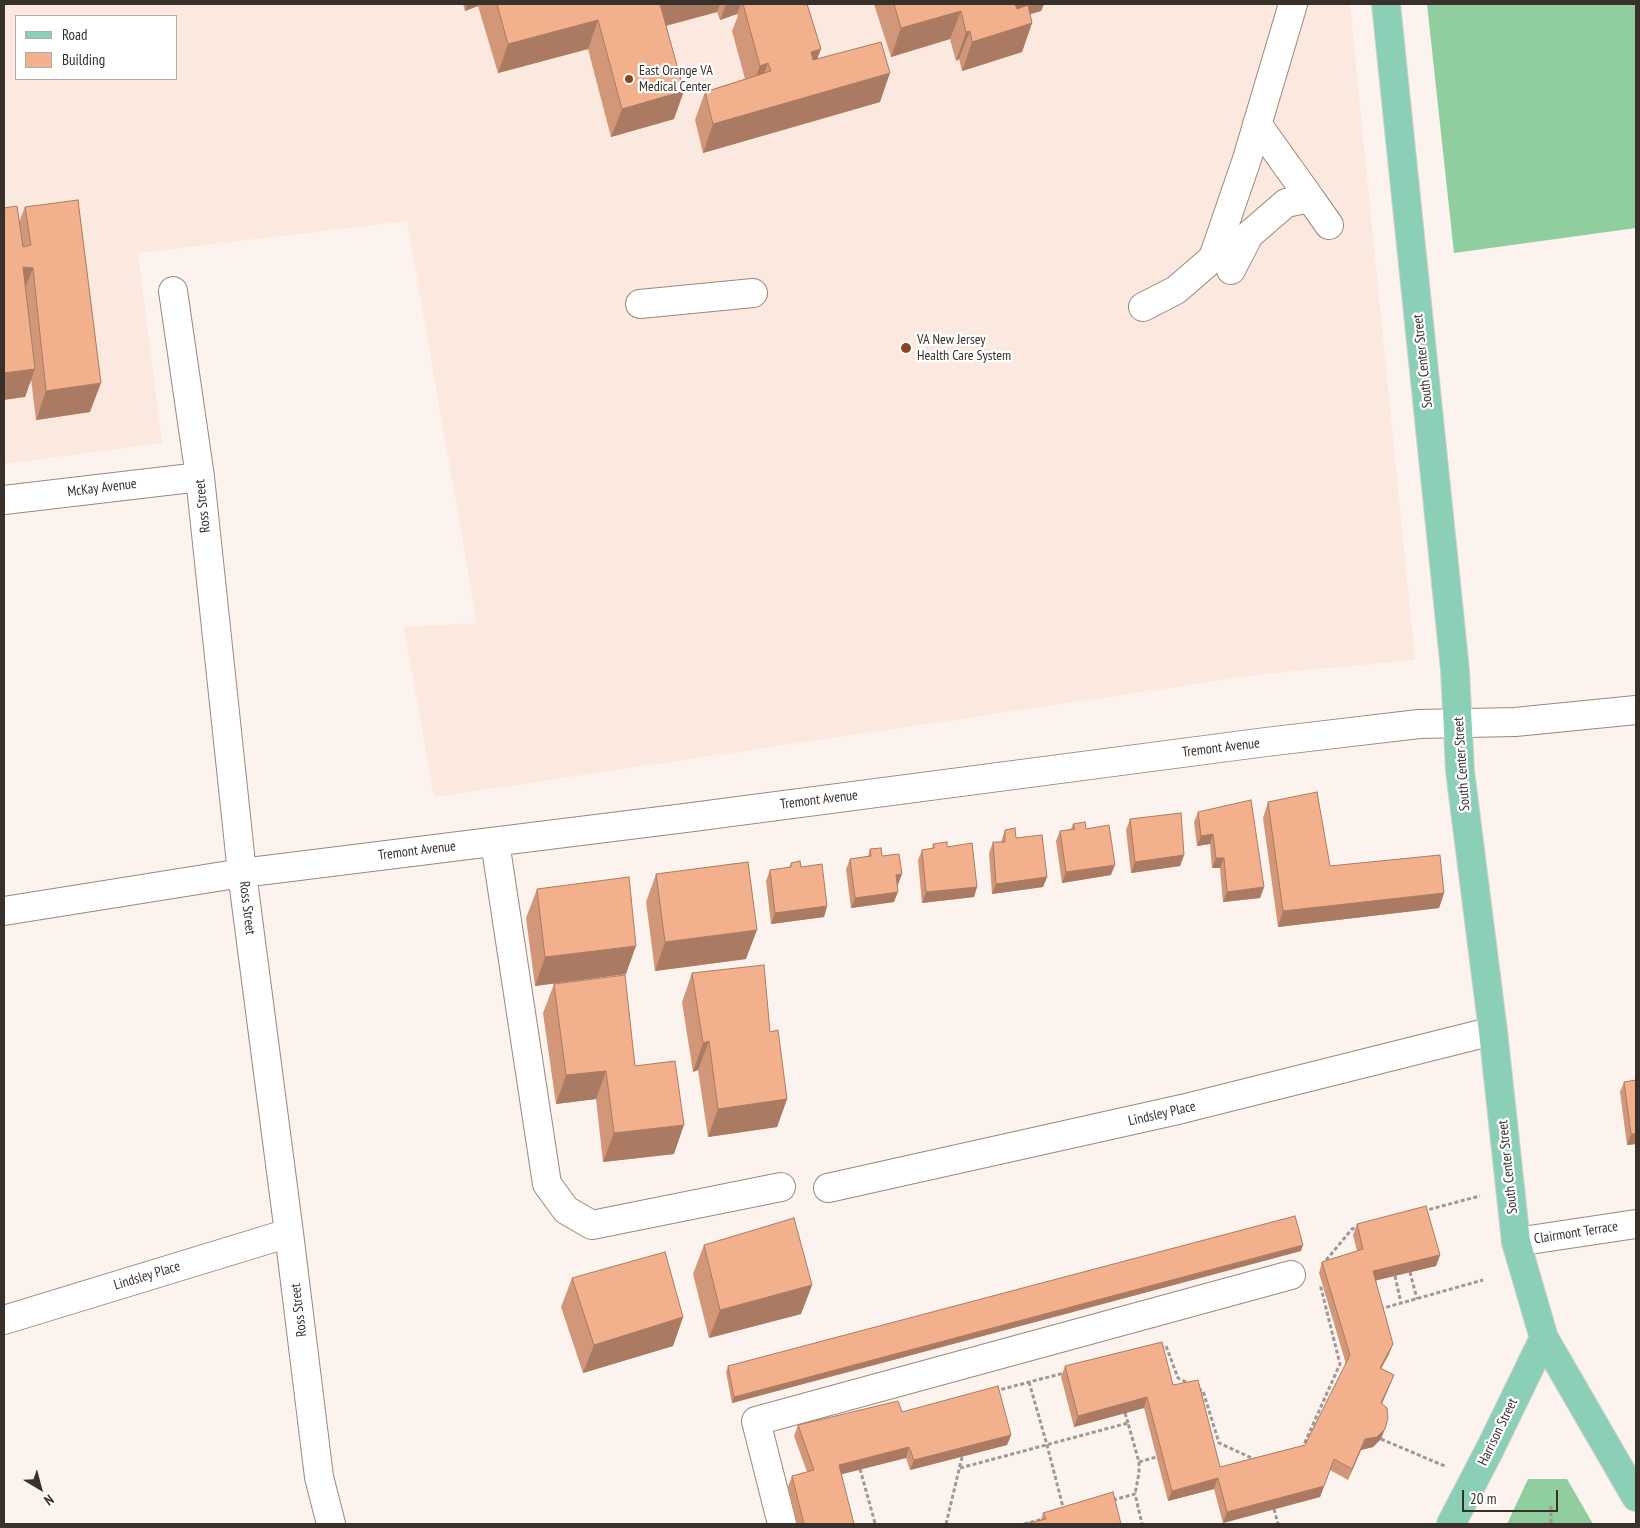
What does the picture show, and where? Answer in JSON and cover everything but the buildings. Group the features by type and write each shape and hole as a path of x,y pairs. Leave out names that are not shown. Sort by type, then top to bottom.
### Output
{"main road":[{"name":"South Center Street","path":"1386,4 1453,650 1460,771 1478,924 1494,1031 1516,1242 1544,1338 1636,1496"},
{"name":"Harrison Street","path":"1450,1524 1490,1449 1544,1338"}],"street":[{"path":"1142,307 1176,290 1213,258 1257,124 1293,4"},
{"path":"1257,124 1329,224"},
{"path":"1231,270 1248,235 1286,203 1310,198"},
{"name":"Ross Street","path":"173,291 200,477 242,873 319,1477 331,1524"},
{"path":"640,304 753,293"},
{"name":"McKay Avenue","path":"4,500 200,477"},
{"name":"Tremont Avenue","path":"4,911 242,873 1266,742 1419,724 1515,722 1636,710"},
{"path":"495,842 548,1184 566,1210 592,1225 781,1187"},
{"name":"Lindsley Place","path":"828,1188 1182,1109 1494,1031"},
{"name":"Clairmont Terrace","path":"1516,1242 1636,1224"},
{"name":"Lindsley Place","path":"4,1320 289,1233"},
{"path":"782,1524 756,1421 1304,1273"}],"path":[{"path":"1416,1212 1481,1196"},
{"path":"1304,1273 1352,1229 1361,1227"},
{"path":"1410,1272 1417,1299"},
{"path":"1394,1276 1402,1303"},
{"path":"1301,1451 1340,1364 1319,1280"},
{"path":"1377,1310 1483,1280"},
{"path":"1157,1349 1166,1346 1178,1378 1203,1391 1219,1443 1261,1462"},
{"path":"991,1392 1065,1372"},
{"path":"1029,1382 1065,1513 1057,1515"},
{"path":"1125,1413 1139,1462 1135,1494 1142,1524"},
{"path":"960,1468 1128,1423"},
{"path":"1211,1435 1216,1433"},
{"path":"1381,1439 1438,1464"},
{"path":"946,1524 962,1457"},
{"path":"1139,1462 1156,1457"},
{"path":"860,1469 875,1524"},
{"path":"1108,1501 1135,1494"},
{"path":"1551,1506 1551,1524"},
{"path":"1274,1509 1278,1524"},
{"path":"1024,1524 1049,1517"}],"shaded area":[{"name":"VA New Jersey Health Care System","path":"4,4 1350,4 1415,660 1263,674 434,797 404,627 477,623 407,221 138,253 162,443 4,464"}],"green space":[{"path":"1427,4 1636,4 1636,228 1454,253"},
{"path":"1528,1479 1567,1479 1593,1524 1507,1524"}],"place":[{"name":"East Orange VA Medical Center","path":"629,79"},
{"name":"VA New Jersey Health Care System","path":"906,348"}]}
